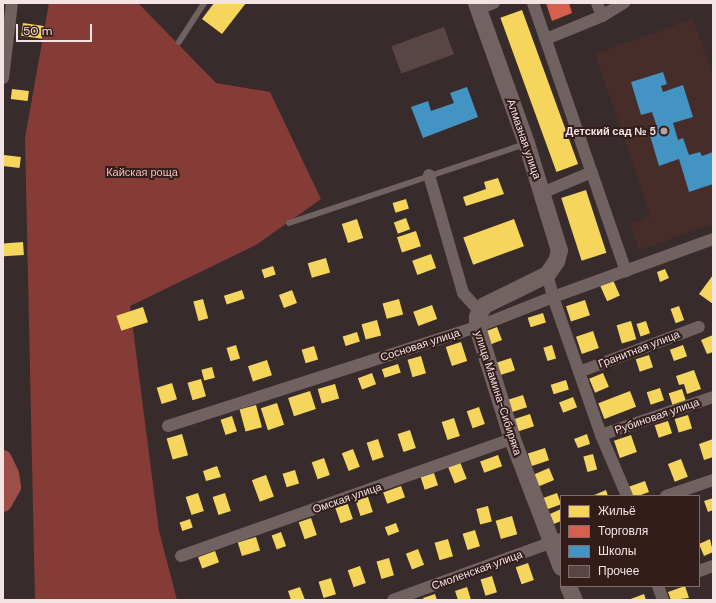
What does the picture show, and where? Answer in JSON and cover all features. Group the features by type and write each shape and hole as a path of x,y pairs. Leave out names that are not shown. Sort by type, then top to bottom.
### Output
{"street":[{"path":"3,78 7,21 12,3"},
{"path":"477,6 494,3"},
{"path":"533,3 626,271"},
{"path":"597,3 602,16"},
{"path":"546,39 602,16 624,3"},
{"name":"Алмазная улица","path":"477,6 526,143 559,250 556,261 546,274 484,305 478,319"},
{"path":"542,193 592,172"},
{"name":"улица Мамина-Сибиряка","path":"429,175 463,293 478,319 512,439 557,541 560,560"},
{"name":"Сосновая улица","path":"168,426 478,319 553,297 713,239"},
{"path":"546,274 601,435 627,495"},
{"name":"Гранитная улица","path":"579,372 699,327"},
{"name":"Рубиновая улица","path":"601,435 713,397"},
{"name":"Омская улица","path":"181,556 512,439"},
{"path":"669,495 713,480"},
{"name":"Смоленская улица","path":"393,600 557,541"},
{"path":"700,571 713,566"},
{"path":"568,587 574,600"},
{"path":"660,587 663,600"}],"lane":[{"path":"179,42 204,3"},
{"path":"289,223 526,143"}],"shaded area":[{"path":"693,19 713,75 713,224 639,250 630,224 651,216 595,54"}],"green space":[{"name":"Кайская роща","path":"49,3 138,3 216,83 270,92 321,199 256,245 130,306 159,531 177,600 35,600 25,138"}],"building: Жильё":[{"path":"214,3 246,3 222,34 202,19"},
{"path":"522,10 578,164 556,172 500,18"},
{"path":"23,23 44,26 42,39 21,36"},
{"path":"12,89 29,91 28,101 11,99"},
{"path":"4,155 21,157 20,168 3,166"},
{"path":"498,178 504,194 466,206 463,197 486,189 484,182"},
{"path":"586,190 606,253 582,261 561,198"},
{"path":"406,199 409,209 396,213 393,203"},
{"path":"406,218 410,229 398,234 394,222"},
{"path":"357,219 363,238 348,243 342,224"},
{"path":"514,219 524,246 473,265 463,237"},
{"path":"416,231 421,246 402,252 397,237"},
{"path":"23,242 24,255 4,256 3,243"},
{"path":"431,254 436,268 417,275 412,261"},
{"path":"326,258 330,272 312,278 308,263"},
{"path":"273,266 276,275 264,278 262,270"},
{"path":"665,269 669,278 660,282 657,272"},
{"path":"713,275 713,304 699,294"},
{"path":"613,280 620,296 607,301 600,286"},
{"path":"242,290 245,299 227,304 224,296"},
{"path":"292,290 297,303 284,308 279,295"},
{"path":"203,299 208,318 199,321 193,302"},
{"path":"399,299 403,314 387,319 383,303"},
{"path":"585,300 590,315 571,321 566,306"},
{"path":"432,305 437,319 418,326 413,312"},
{"path":"679,306 684,320 676,323 671,309"},
{"path":"143,307 148,322 121,331 116,316"},
{"path":"543,313 546,323 531,327 528,318"},
{"path":"377,320 381,335 366,340 362,324"},
{"path":"631,321 636,339 622,343 617,325"},
{"path":"646,321 650,333 641,336 636,324"},
{"path":"497,327 502,340 487,346 482,333"},
{"path":"593,331 599,348 582,354 576,337"},
{"path":"357,332 360,342 346,346 343,336"},
{"path":"713,335 713,352 707,354 701,340"},
{"path":"461,342 467,361 452,366 446,347"},
{"path":"236,345 240,358 231,361 226,348"},
{"path":"552,345 556,358 547,361 543,348"},
{"path":"683,345 687,356 674,361 670,350"},
{"path":"314,346 318,359 306,363 302,350"},
{"path":"649,355 653,367 640,372 636,359"},
{"path":"421,356 426,373 413,377 408,360"},
{"path":"511,358 515,370 499,376 495,363"},
{"path":"267,360 272,375 253,381 248,366"},
{"path":"398,364 401,373 385,378 382,369"},
{"path":"212,367 215,378 204,380 201,370"},
{"path":"694,370 701,389 687,394 684,384 679,385 676,376"},
{"path":"372,373 376,384 362,389 358,378"},
{"path":"603,373 609,387 595,393 589,379"},
{"path":"201,379 206,396 193,400 188,383"},
{"path":"566,380 569,390 554,394 551,385"},
{"path":"172,383 177,399 162,404 157,388"},
{"path":"335,384 339,398 322,403 318,389"},
{"path":"660,388 664,400 651,405 647,392"},
{"path":"682,389 686,401 673,406 669,393"},
{"path":"310,391 316,409 294,416 288,398"},
{"path":"630,391 636,407 604,419 598,403"},
{"path":"523,395 527,407 511,413 507,400"},
{"path":"573,397 577,407 563,413 559,403"},
{"path":"277,403 284,425 268,430 261,408"},
{"path":"256,405 262,427 246,432 240,409"},
{"path":"479,407 485,424 473,428 467,411"},
{"path":"530,414 534,426 518,432 514,419"},
{"path":"688,415 692,428 679,432 675,419"},
{"path":"232,416 237,431 226,435 221,420"},
{"path":"454,418 460,436 448,440 442,422"},
{"path":"668,421 672,433 659,438 655,425"},
{"path":"410,430 416,448 404,452 398,434"},
{"path":"182,434 188,455 173,460 167,438"},
{"path":"587,434 590,444 578,448 574,439"},
{"path":"631,435 637,452 620,458 614,441"},
{"path":"378,439 384,457 372,461 367,443"},
{"path":"713,439 713,457 704,460 699,444"},
{"path":"545,448 549,460 532,466 528,454"},
{"path":"353,449 360,467 349,471 342,453"},
{"path":"593,454 597,469 587,472 583,457"},
{"path":"498,455 502,466 484,473 480,461"},
{"path":"324,458 330,475 318,479 312,462"},
{"path":"681,459 688,477 675,482 668,464"},
{"path":"460,462 467,479 455,484 448,467"},
{"path":"217,466 221,477 206,481 203,471"},
{"path":"549,468 554,480 538,487 533,475"},
{"path":"295,470 299,483 287,487 283,474"},
{"path":"434,473 438,485 425,490 421,477"},
{"path":"266,475 274,497 260,502 252,480"},
{"path":"645,481 649,492 641,495 631,495 628,487"},
{"path":"401,486 405,497 387,504 383,492"},
{"path":"606,490 608,495 594,495"},
{"path":"198,493 204,511 192,515 186,497"},
{"path":"225,493 231,511 219,515 213,497"},
{"path":"557,493 560,505 545,510 541,499"},
{"path":"367,494 373,512 361,516 355,498"},
{"path":"713,498 713,510 708,512 704,501"},
{"path":"347,502 353,519 341,523 335,506"},
{"path":"488,506 492,522 480,524 476,509"},
{"path":"560,509 560,521 554,524 550,514"},
{"path":"512,516 517,534 501,539 496,521"},
{"path":"311,518 317,535 305,539 299,522"},
{"path":"190,519 193,528 182,531 180,522"},
{"path":"396,523 399,531 388,536 385,527"},
{"path":"475,530 480,546 468,550 463,534"},
{"path":"281,532 286,546 277,550 272,535"},
{"path":"256,537 260,550 242,556 238,543"},
{"path":"448,539 453,556 440,560 435,543"},
{"path":"710,539 713,552 704,556 700,544"},
{"path":"418,549 424,565 412,570 406,554"},
{"path":"215,551 219,562 202,568 198,557"},
{"path":"389,558 394,575 381,579 377,562"},
{"path":"528,563 534,580 522,584 516,567"},
{"path":"360,566 366,583 354,587 348,570"},
{"path":"492,576 497,592 485,596 481,580"},
{"path":"331,578 336,594 324,598 319,582"},
{"path":"300,587 305,600 291,600 288,591"},
{"path":"467,587 471,600 458,600 455,591"},
{"path":"685,587 689,598 671,600 668,592"},
{"path":"435,594 437,600 424,600 423,598"},
{"path":"644,594 646,600 628,600"}],"building: Торговля":[{"path":"546,3 569,3 572,13 552,21"}],"building: Школы":[{"name":"Детский сад № 5","path":"663,72 667,84 661,86 663,92 683,85 693,117 673,123 678,140 683,138 689,155 700,152 702,156 713,152 713,184 689,192 679,159 659,166 649,132 658,130 652,112 641,115 631,82"},
{"path":"467,87 478,117 423,138 411,107 428,101 431,111 454,103 450,93"}],"building: Прочее":[{"path":"444,27 454,54 401,73 391,46"}],"waterway":[{"path":"3,459 10,474 12,487 3,503"}],"place":[{"name":"Детский сад № 5","path":"664,131"}]}
